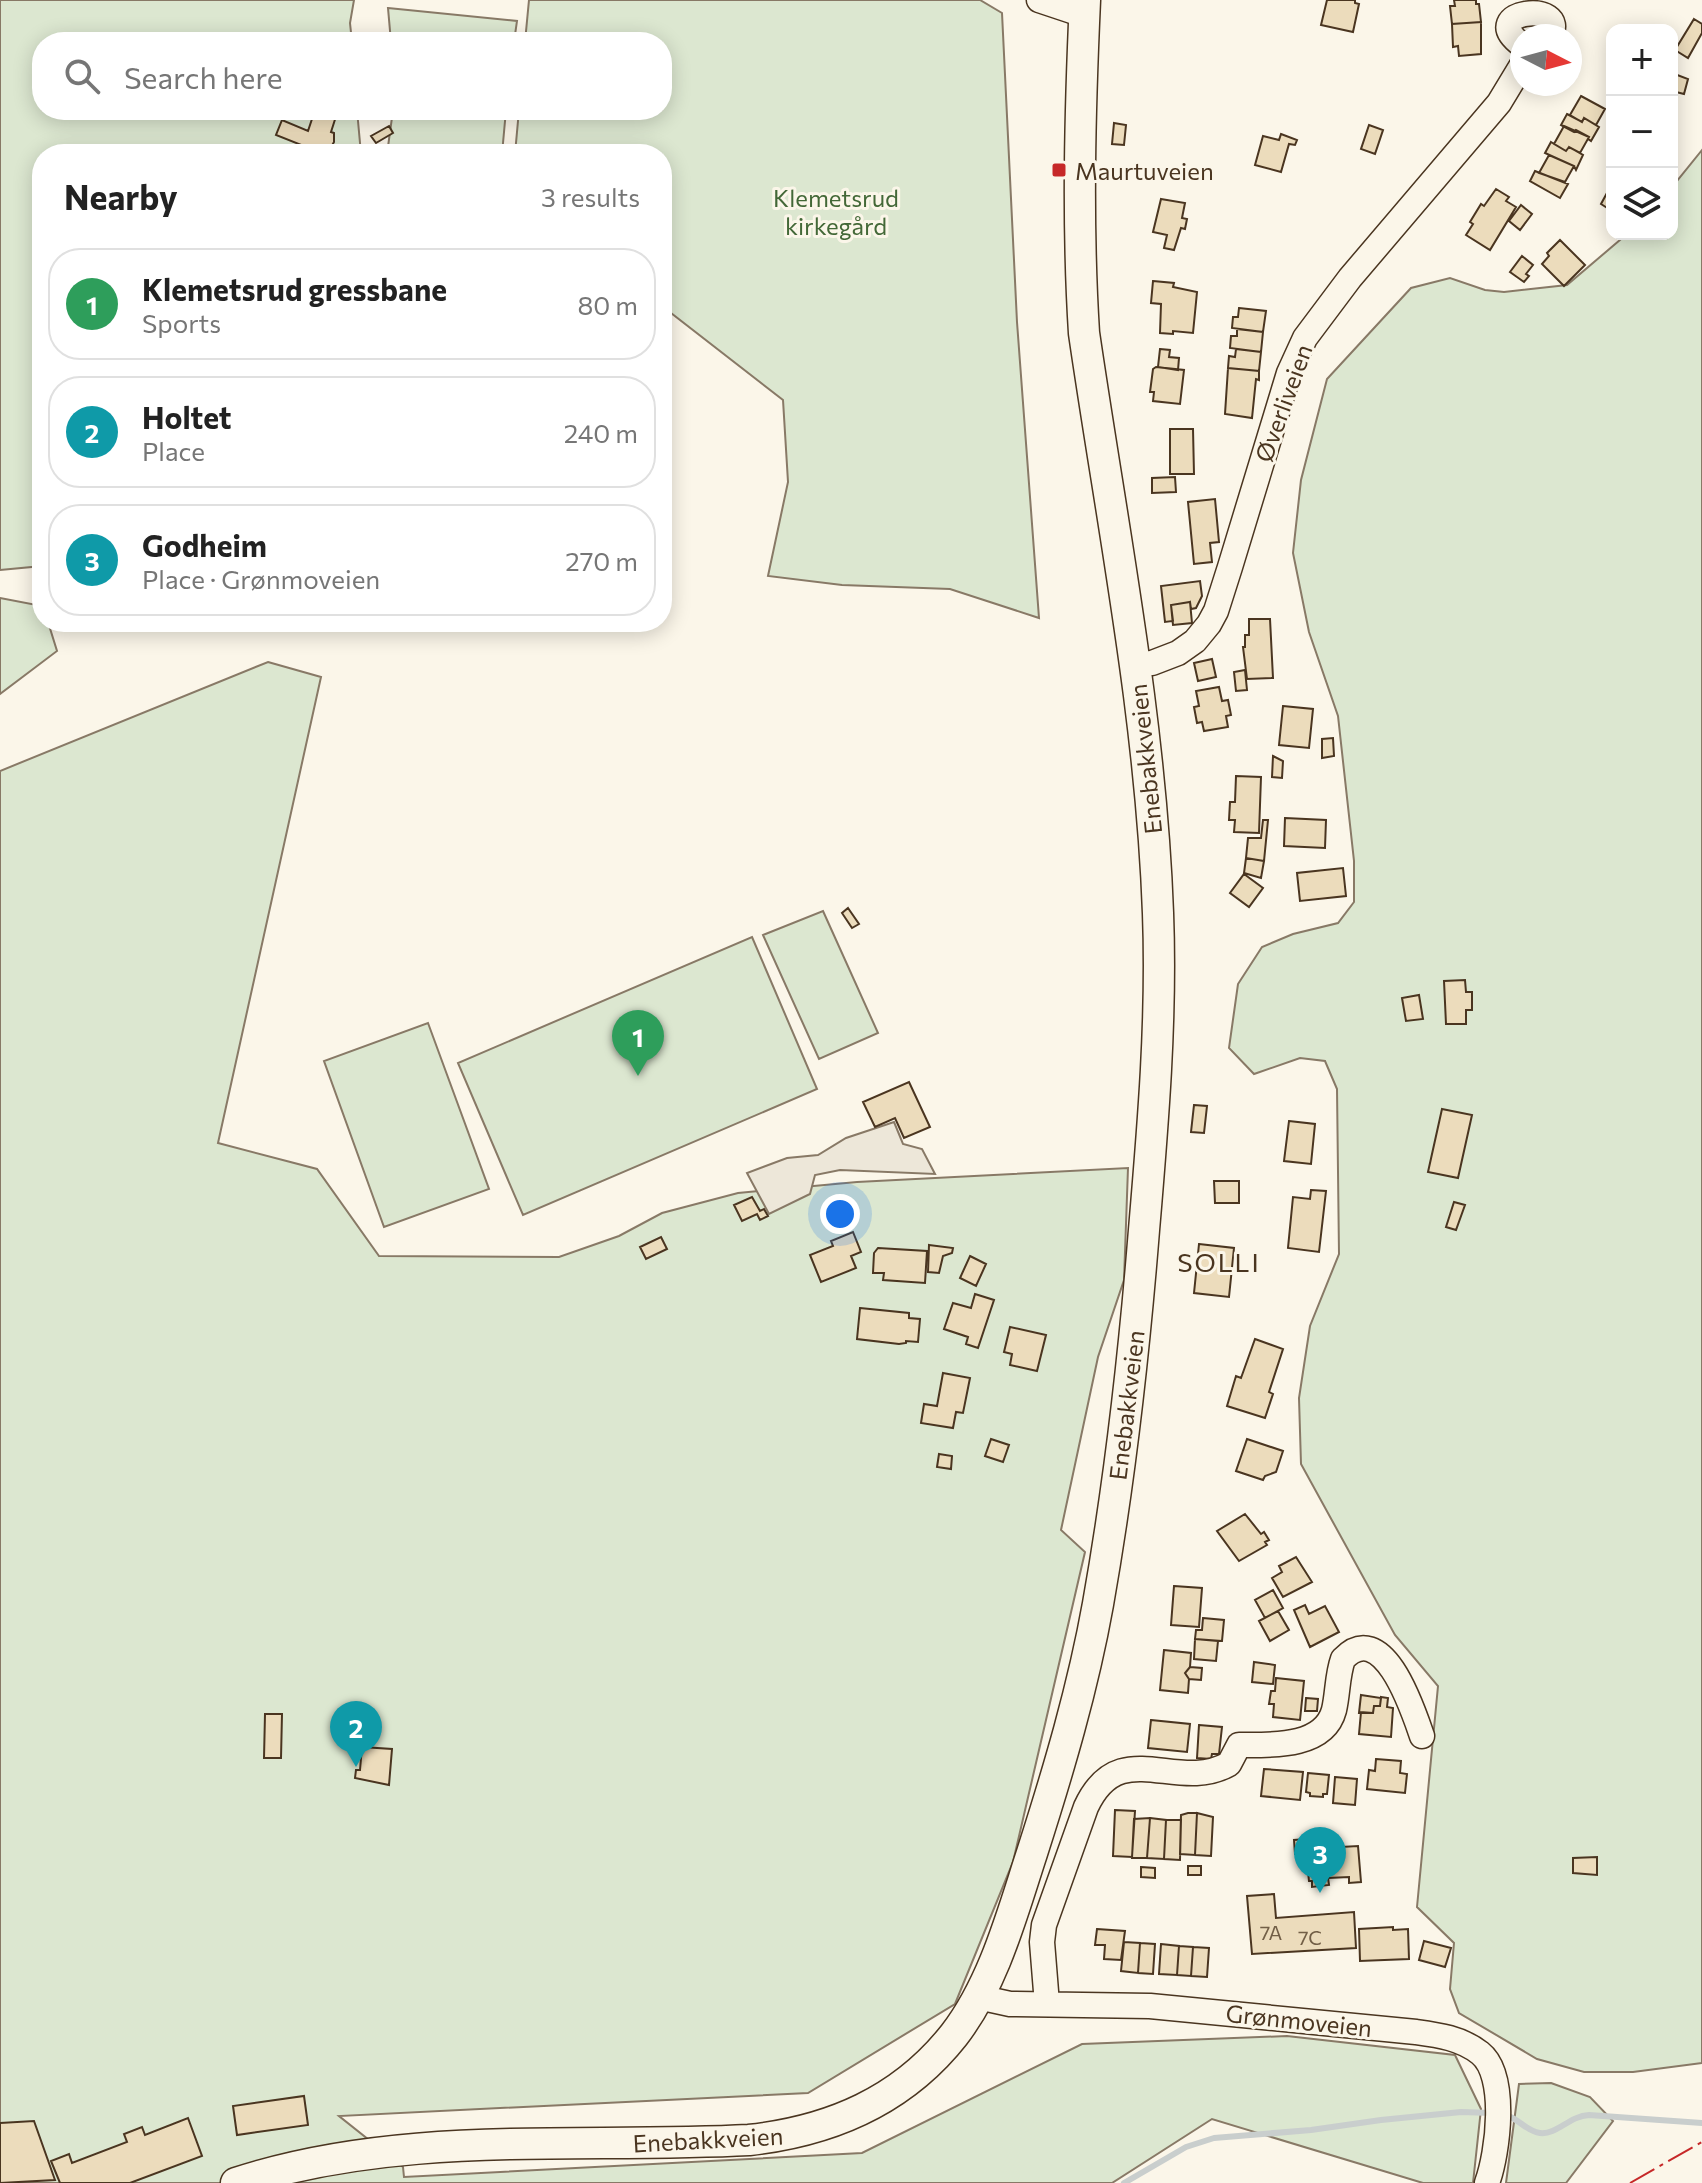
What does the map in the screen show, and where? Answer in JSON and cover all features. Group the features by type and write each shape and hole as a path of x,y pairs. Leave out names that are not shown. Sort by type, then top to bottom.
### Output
{"main road":[{"name":"Enebakkveien","path":"236,2183 308,2163 386,2151 481,2146 685,2143 796,2134 844,2118 900,2086 939,2053 966,2019 978,1997 1023,1881 1065,1741 1097,1609 1128,1408 1154,1106 1159,917 1153,819 1134,664 1084,333 1080,214 1084,8"}],"street":[{"path":"1039,0 1084,8"},
{"path":"1510,24 1513,15 1525,5 1536,4 1549,13 1553,24"},
{"name":"Øverliveien","path":"1134,664 1152,663 1178,653 1195,641 1209,624 1216,611 1289,373 1305,338 1350,278 1499,103 1510,85"},
{"path":"1047,2004 1042,1942 1044,1925 1086,1807 1094,1789 1105,1778 1132,1768 1206,1773 1229,1764 1239,1745 1286,1742 1321,1733 1334,1710 1343,1659 1350,1652 1358,1650 1380,1654 1394,1671 1410,1700 1422,1736"},
{"name":"Grønmoveien","path":"978,1997 994,2003 1150,2006 1226,2012 1416,2032 1465,2043 1482,2054 1493,2075 1497,2132 1487,2183"}],"green space":[{"path":"0,0 354,0 351,32 32,32 32,120 358,120 360,144 32,144 32,567 0,570"},
{"name":"Klemetsrud kirkegård","path":"529,0 980,0 1002,13 1017,322 1039,618 950,589 842,585 768,576 788,482 783,400 672,314 672,144 516,144 518,120 672,120 672,32 526,32"},
{"path":"388,8 517,21 515,32 390,32"},
{"path":"392,120 505,120 503,144 388,144"},
{"path":"1702,150 1702,2063 1633,2072 1584,2072 1537,2059 1459,2013 1450,1989 1454,1943 1417,1907 1438,1686 1395,1635 1301,1464 1299,1398 1310,1326 1339,1254 1337,1089 1325,1061 1300,1058 1254,1074 1229,1048 1238,984 1262,947 1293,934 1338,923 1354,902 1354,861 1338,716 1309,632 1293,553 1301,480 1327,379 1411,288 1450,278 1485,290 1504,292 1567,285 1620,240 1678,240 1678,180"},
{"path":"0,598 32,604 32,632 51,632 57,651 0,694"},
{"path":"268,662 321,677 218,1143 317,1169 379,1256 559,1257 619,1236 662,1213 738,1193 857,1182 1128,1168 1124,1280 1098,1357 1061,1530 1085,1552 1013,1862 955,2004 808,2093 339,2116 403,2167 404,2177 862,2153 1082,2044 1287,2036 1455,2055 1481,2109 1473,2183 1423,2183 1212,2119 1112,2183 0,2183 0,771"},
{"path":"823,911 878,1033 819,1059 763,935"},
{"path":"752,937 817,1089 523,1215 458,1063"},
{"path":"428,1023 489,1189 384,1227 324,1061"},
{"path":"1551,2083 1590,2097 1613,2121 1566,2183 1506,2183 1519,2084"}],"shaded area":[{"path":"894,1122 903,1144 922,1149 935,1174 840,1170 815,1175 810,1194 769,1214 747,1173 787,1158 818,1155 846,1138"}],"building":[{"path":"1327,0 1355,0 1359,4 1353,32 1321,25"},
{"path":"1454,0 1476,0 1481,22 1452,24 1450,6 1455,6"},
{"path":"1694,19 1702,24 1702,33 1688,58 1678,52 1678,45"},
{"path":"1481,22 1481,54 1459,56 1458,46 1453,47 1452,24"},
{"path":"1678,75 1688,79 1684,94 1678,92"},
{"path":"1581,96 1605,109 1596,125 1570,115"},
{"path":"1567,114 1582,122 1584,118 1599,127 1591,141 1576,130 1574,132 1561,125"},
{"path":"282,120 308,131 312,120 335,120 331,132 334,133 333,144 299,144 276,135"},
{"path":"1114,123 1126,125 1124,145 1112,144"},
{"path":"1369,125 1383,130 1375,154 1361,149"},
{"path":"389,126 393,133 376,143 371,136"},
{"path":"1564,126 1589,137 1580,153 1569,147 1566,151 1554,144"},
{"path":"1281,134 1297,140 1295,145 1289,144 1281,172 1255,165 1263,136 1279,140"},
{"path":"1551,142 1566,151 1569,147 1583,155 1576,170 1574,166 1545,153"},
{"path":"1549,155 1574,166 1565,182 1539,173"},
{"path":"1535,171 1568,184 1560,198 1530,181"},
{"path":"1496,189 1509,197 1506,201 1516,207 1490,250 1466,235 1481,204 1484,206"},
{"path":"1161,199 1185,203 1182,218 1187,219 1185,229 1181,228 1174,250 1164,248 1167,235 1153,232"},
{"path":"1521,205 1532,214 1520,230 1509,221"},
{"path":"1560,240 1585,265 1564,286 1542,264 1549,256 1547,253"},
{"path":"1522,256 1533,265 1524,282 1510,272"},
{"path":"1153,281 1174,283 1173,287 1197,292 1193,333 1160,333 1161,304 1151,303"},
{"path":"1239,308 1266,311 1263,332 1232,328 1233,317 1238,317"},
{"path":"1237,329 1263,332 1261,352 1230,348 1231,336 1237,336"},
{"path":"1160,349 1170,350 1169,357 1179,358 1178,370 1158,367"},
{"path":"1236,349 1261,352 1259,371 1228,368 1229,356 1235,357"},
{"path":"1228,368 1259,371 1252,418 1225,414"},
{"path":"1153,369 1184,370 1180,404 1153,401 1154,392 1150,392"},
{"path":"1170,429 1193,429 1194,474 1170,474"},
{"path":"1175,477 1176,492 1152,493 1152,478"},
{"path":"1215,499 1219,542 1210,543 1212,562 1194,564 1188,502"},
{"path":"1200,581 1202,596 1196,608 1191,609 1190,602 1171,605 1173,621 1165,622 1161,586"},
{"path":"1190,602 1192,623 1173,625 1171,605"},
{"path":"1249,619 1270,619 1273,678 1247,679 1243,647 1245,635 1249,635"},
{"path":"1212,659 1216,677 1198,681 1194,663"},
{"path":"1245,670 1247,690 1236,691 1234,672"},
{"path":"1219,687 1222,701 1228,700 1231,715 1226,716 1228,727 1204,731 1202,722 1197,723 1194,707 1199,706 1196,691"},
{"path":"1283,706 1313,709 1309,748 1279,745"},
{"path":"1333,738 1334,756 1322,758 1322,739"},
{"path":"1273,756 1283,761 1282,778 1272,777"},
{"path":"1236,776 1261,777 1259,833 1234,832 1235,820 1229,820 1230,802 1235,802"},
{"path":"1285,818 1326,820 1325,848 1284,846"},
{"path":"1263,820 1268,820 1264,861 1246,858 1248,838 1261,838"},
{"path":"1246,858 1264,861 1261,878 1244,873"},
{"path":"1343,868 1346,896 1300,901 1297,873"},
{"path":"1244,874 1263,888 1249,907 1230,893"},
{"path":"848,908 859,924 852,928 842,913"},
{"path":"1465,980 1466,992 1472,992 1472,1010 1466,1010 1466,1024 1446,1024 1444,981"},
{"path":"1419,995 1423,1019 1406,1021 1402,998"},
{"path":"909,1082 930,1127 904,1138 895,1118 875,1127 863,1102"},
{"path":"1194,1105 1207,1106 1204,1133 1191,1132"},
{"path":"1442,1109 1472,1115 1458,1178 1428,1172"},
{"path":"1289,1121 1315,1124 1311,1164 1284,1161"},
{"path":"1214,1181 1239,1181 1239,1203 1215,1203"},
{"path":"1311,1190 1326,1191 1319,1252 1288,1248 1293,1197 1310,1199"},
{"path":"752,1197 760,1211 764,1209 768,1216 760,1220 757,1214 742,1221 734,1205"},
{"path":"1454,1202 1465,1205 1456,1230 1446,1227"},
{"path":"853,1232 861,1252 851,1256 856,1268 821,1282 810,1255 833,1246 831,1241"},
{"path":"661,1237 667,1249 646,1259 640,1247"},
{"path":"1199,1244 1234,1248 1229,1297 1194,1293"},
{"path":"929,1245 953,1248 952,1253 943,1256 939,1273 928,1272"},
{"path":"878,1248 927,1251 925,1283 883,1280 884,1273 873,1273 874,1253"},
{"path":"970,1256 986,1264 976,1286 960,1278"},
{"path":"975,1294 994,1300 978,1348 966,1344 968,1337 944,1329 953,1303 971,1308"},
{"path":"860,1308 909,1313 909,1318 920,1319 918,1342 899,1344 857,1339"},
{"path":"1010,1327 1046,1335 1037,1371 1010,1365 1012,1354 1004,1352"},
{"path":"1255,1339 1283,1349 1269,1392 1273,1394 1265,1418 1227,1406 1236,1376 1241,1378"},
{"path":"943,1373 970,1378 963,1413 956,1412 953,1428 921,1423 924,1404 937,1406"},
{"path":"991,1439 1009,1445 1003,1462 985,1456"},
{"path":"1247,1439 1283,1451 1276,1472 1263,1480 1236,1471"},
{"path":"939,1454 952,1456 951,1469 937,1467"},
{"path":"1245,1514 1269,1540 1265,1542 1267,1545 1239,1561 1217,1531"},
{"path":"1296,1557 1312,1582 1283,1597 1272,1578 1282,1572 1279,1566"},
{"path":"1174,1586 1202,1588 1199,1627 1171,1625"},
{"path":"1273,1590 1283,1608 1265,1618 1255,1600"},
{"path":"1305,1605 1309,1614 1325,1606 1339,1632 1310,1647 1294,1610"},
{"path":"1278,1611 1289,1630 1270,1641 1259,1621"},
{"path":"1203,1618 1224,1620 1222,1641 1195,1639 1196,1630 1202,1630"},
{"path":"1195,1639 1218,1641 1216,1661 1194,1659"},
{"path":"1164,1650 1191,1653 1190,1667 1185,1673 1189,1679 1188,1693 1160,1690"},
{"path":"1254,1662 1275,1665 1273,1684 1252,1682"},
{"path":"1190,1667 1202,1668 1201,1680 1189,1679 1185,1673"},
{"path":"1276,1678 1304,1681 1300,1720 1273,1717 1274,1704 1269,1704 1271,1691 1275,1691"},
{"path":"1361,1695 1381,1698 1380,1706 1374,1706 1373,1713 1359,1713"},
{"path":"1381,1697 1388,1698 1387,1707 1393,1708 1391,1737 1359,1734 1361,1712 1373,1713 1374,1706 1380,1706"},
{"path":"1306,1698 1318,1699 1317,1711 1305,1711"},
{"path":"265,1714 282,1714 281,1758 264,1758"},
{"path":"1151,1720 1190,1724 1187,1752 1148,1748"},
{"path":"1199,1725 1222,1727 1219,1754 1212,1754 1211,1759 1197,1758"},
{"path":"362,1747 392,1749 389,1785 355,1778 356,1770 360,1770"},
{"path":"1376,1759 1401,1761 1400,1773 1407,1774 1405,1793 1367,1789 1369,1770 1375,1771"},
{"path":"1264,1769 1303,1772 1300,1800 1261,1796"},
{"path":"1308,1773 1329,1775 1327,1794 1323,1797 1310,1796 1306,1792"},
{"path":"1335,1777 1357,1779 1355,1805 1333,1803"},
{"path":"1115,1810 1135,1811 1132,1857 1113,1856"},
{"path":"1197,1813 1195,1855 1180,1854 1181,1815"},
{"path":"1197,1813 1213,1817 1211,1856 1195,1855"},
{"path":"1150,1818 1166,1820 1164,1859 1147,1858"},
{"path":"1150,1818 1147,1858 1132,1858 1134,1819"},
{"path":"1166,1820 1181,1820 1180,1860 1164,1859"},
{"path":"1307,1839 1308,1850 1341,1843 1341,1847 1358,1846 1361,1882 1349,1883 1349,1877 1328,1878 1329,1885 1312,1887 1306,1853 1295,1854 1294,1840"},
{"path":"1597,1857 1597,1875 1573,1873 1573,1858"},
{"path":"1188,1866 1201,1866 1201,1875 1188,1875"},
{"path":"1141,1867 1155,1868 1155,1878 1141,1877"},
{"path":"1274,1894 1276,1918 1354,1912 1356,1948 1252,1954 1247,1896"},
{"path":"1393,1927 1393,1930 1408,1929 1409,1959 1360,1961 1359,1929"},
{"path":"1097,1929 1125,1931 1121,1960 1104,1959 1105,1945 1095,1945"},
{"path":"1424,1941 1451,1948 1445,1967 1419,1960"},
{"path":"1124,1942 1140,1943 1138,1973 1121,1971"},
{"path":"1140,1943 1155,1944 1153,1974 1138,1973"},
{"path":"1161,1944 1179,1946 1177,1975 1159,1974"},
{"path":"1179,1946 1193,1947 1191,1976 1177,1975"},
{"path":"1193,1947 1209,1948 1207,1977 1191,1976"},
{"path":"304,2096 308,2125 237,2135 233,2106"},
{"path":"188,2118 202,2156 130,2183 60,2183 51,2161 69,2154 72,2163 127,2142 124,2134 142,2127 145,2135"},
{"path":"34,2121 55,2180 0,2183 0,2123"}],"waterway":[{"path":"1124,2183 1186,2147 1214,2138 1461,2112 1493,2113"},
{"path":"1504,2115 1540,2133 1589,2115 1702,2123"}],"power":[{"path":"1630,2183 1702,2142"}],"place":[{"name":"Maurtuveien","path":"1059,170"},
{"name":"Klemetsrud gressbane","path":"638,1076"},
{"name":"Holtet","path":"356,1767"},
{"name":"Godheim","path":"1320,1893"}],"district":[{"name":"SOLLI","path":"1219,1261"}]}
